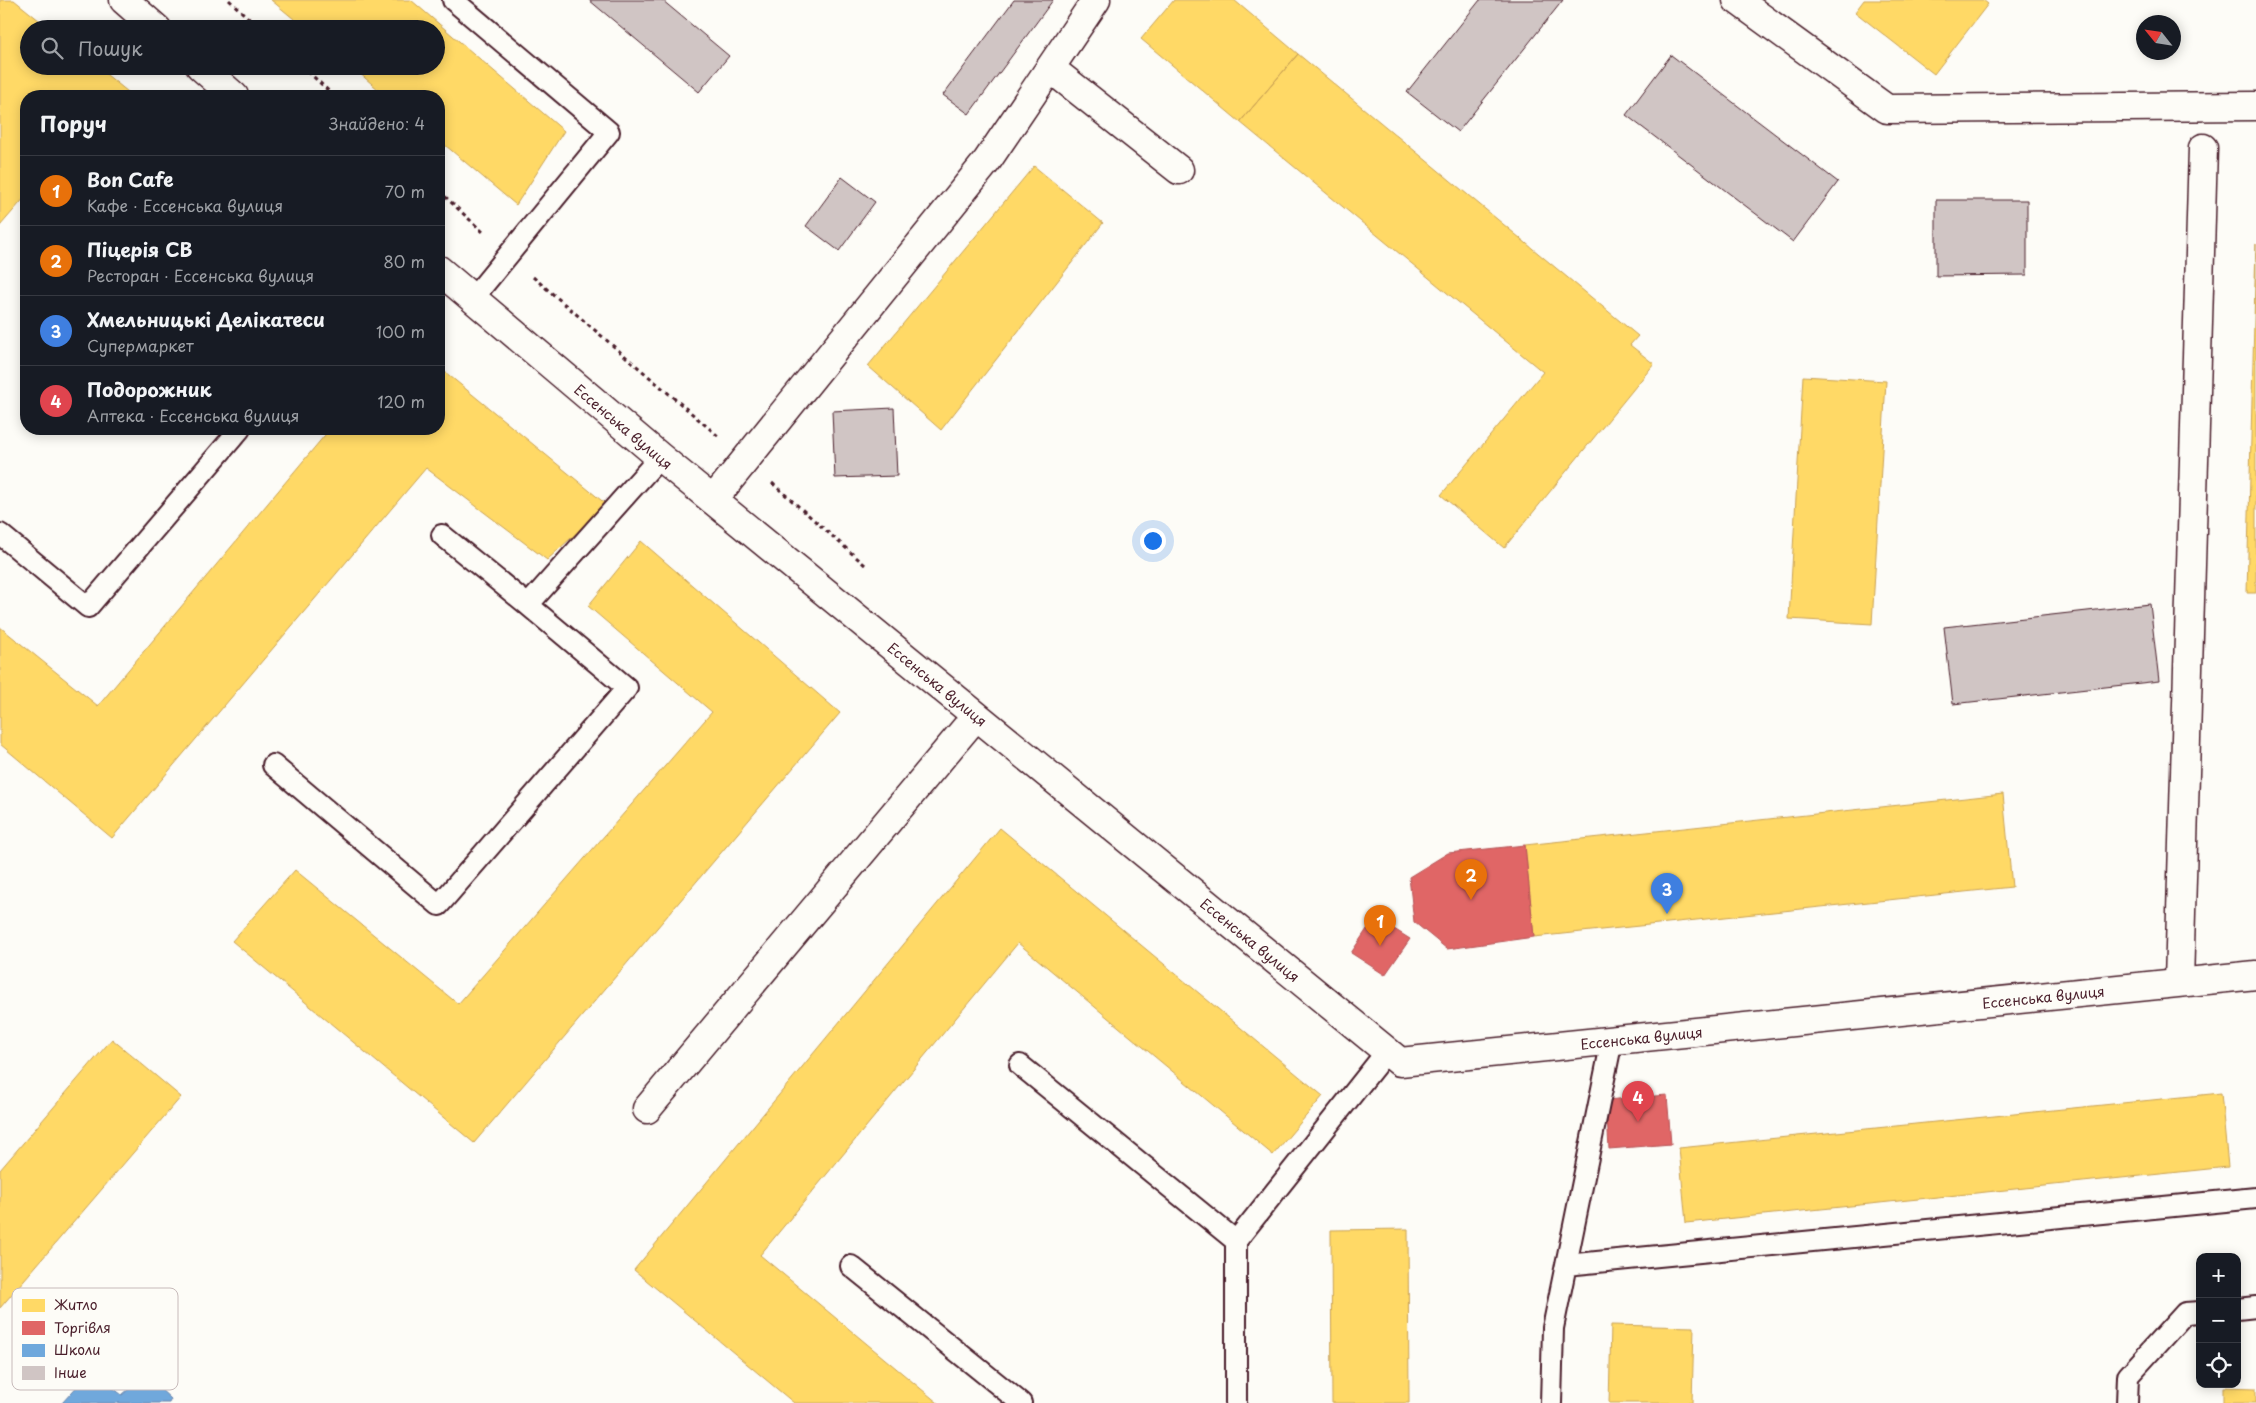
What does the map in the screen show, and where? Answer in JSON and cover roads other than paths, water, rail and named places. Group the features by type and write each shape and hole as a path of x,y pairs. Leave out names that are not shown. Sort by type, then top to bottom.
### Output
{"street":[{"path":"124,0 147,20"},
{"path":"713,500 987,161 1096,0"},
{"path":"1736,0 1888,109 2256,106"},
{"path":"1050,68 1180,170"},
{"path":"210,75 227,90"},
{"path":"2179,982 2204,148"},
{"name":"Ессенська вулиця","path":"445,275 660,457 1400,1062 2256,974"},
{"path":"647,1109 976,716"}],"lane":[{"path":"454,0 609,132 473,298"},
{"path":"0,534 88,607 235,435"},
{"path":"528,605 660,457"},
{"path":"273,765 439,904 627,688 442,535"},
{"path":"1552,1403 1553,1328 1612,1040"},
{"path":"1236,1403 1236,1241 1387,1051"},
{"path":"1020,1065 1236,1241"},
{"path":"1566,1265 2256,1198"},
{"path":"850,1266 1022,1403"},
{"path":"2241,1309 2256,1307"},
{"path":"2127,1403 2128,1376 2185,1313 2196,1312"}],"place":[{"name":"Піцерія СВ","path":"1471,900"},
{"name":"Хмельницькі Делікатеси","path":"1667,914"},
{"name":"Bon Cafe","path":"1380,946"},
{"name":"Подорожник","path":"1638,1122"}]}
